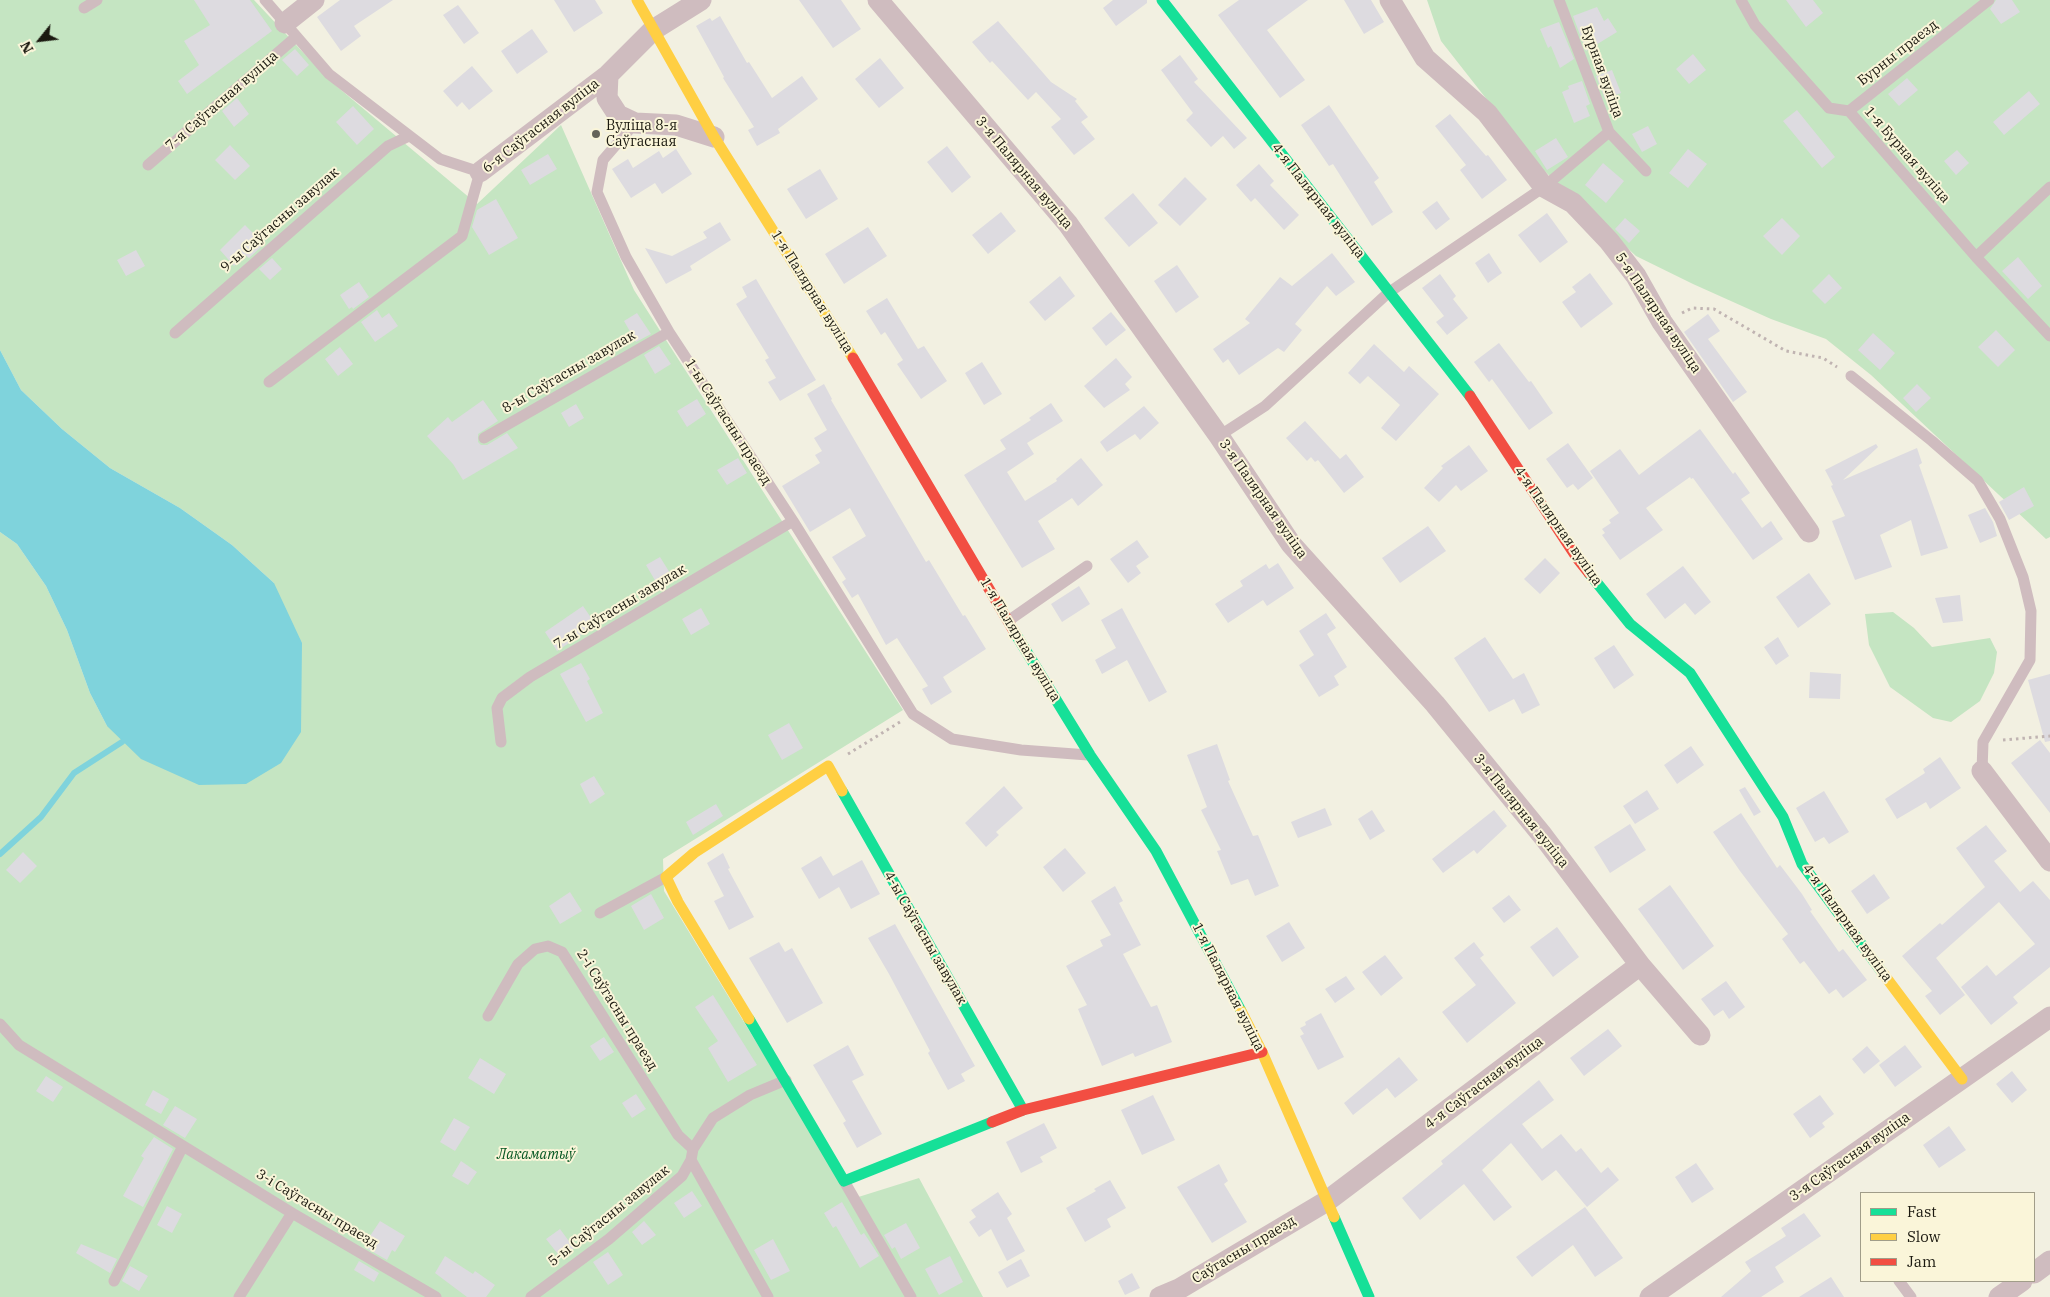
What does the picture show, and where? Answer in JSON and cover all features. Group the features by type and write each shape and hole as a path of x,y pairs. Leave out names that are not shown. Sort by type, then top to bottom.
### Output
{"street":[{"name":"7-я Саўгасная вуліца","path":"291,30 314,0"},
{"name":"1-я Палярная вуліца","path":"637,0 714,137 851,355 1008,621 1090,755 1156,851 1212,953 1262,1052 1369,1297"},
{"name":"6-я Саўгасная вуліца","path":"480,172 608,75 653,30 701,0"},
{"name":"3-я Палярная вуліца","path":"878,0 1068,224 1219,436 1291,544 1435,704 1543,836 1640,965 1700,1035"},
{"name":"4-я Палярная вуліца","path":"1162,0 1388,293 1463,386 1577,558 1630,624 1690,673 1783,817 1802,864 1962,1079"},
{"name":"5-я Палярная вуліца","path":"1390,0 1425,58 1487,113 1544,188 1573,203 1609,241 1636,276 1662,322 1809,532"},
{"path":"608,75 607,98 618,115 635,123 676,125 714,137"},
{"path":"828,766 694,853 666,877 678,902 786,1080 844,1181 1023,1110 1262,1052"},
{"name":"4-ы Саўгасны завулак","path":"828,766 1023,1110"},
{"path":"1982,772 2050,861"},
{"name":"4-я Саўгасная вуліца","path":"1327,1201 1640,965"},
{"name":"3-я Саўгасная вуліца","path":"1650,1297 2050,1017"},
{"name":"Саўгасны праезд","path":"1160,1297 1178,1289 1327,1201"},
{"path":"2035,1272 2050,1262"},
{"path":"1998,1297 2020,1282"}],"lane":[{"path":"84,8 97,0"},
{"path":"265,0 329,74 440,159 480,172"},
{"name":"Бурная вуліца","path":"1560,0 1609,132 1646,171"},
{"name":"1-я Бурная вуліца","path":"1742,0 1755,25 1830,108 1849,111 1976,257 2050,336"},
{"name":"Бурны праезд","path":"1849,111 1989,0"},
{"name":"7-я Саўгасная вуліца","path":"148,165 291,30"},
{"name":"1-ы Саўгасны праезд","path":"635,123 603,160 597,192 626,257 669,332 793,521 913,714 952,739 1021,750 1090,755"},
{"path":"1219,436 1265,406 1388,293 1544,188 1609,132"},
{"name":"9-ы Саўгасны завулак","path":"175,333 388,146 410,136"},
{"name":"6-я Саўгасная вуліца","path":"269,382 462,236 480,172"},
{"path":"1976,257 2050,187"},
{"name":"8-ы Саўгасны завулак","path":"484,438 669,332"},
{"path":"1851,376 1932,441 1978,481 2000,519 2023,577 2031,612 2030,660 1983,742 1982,772"},
{"name":"7-ы Саўгасны завулак","path":"502,742 497,708 502,698 530,677 793,521"},
{"path":"1008,621 1087,566"},
{"path":"600,913 666,877"},
{"name":"2-і Саўгасны праезд","path":"488,1016 518,964 535,950 548,946 562,952 692,1154 768,1297"},
{"name":"3-і Саўгасны праезд","path":"0,1024 19,1046 292,1213 436,1297"},
{"name":"5-ы Саўгасны завулак","path":"531,1297 616,1233 682,1176 692,1154 713,1118 750,1095 786,1080"},
{"path":"114,1281 183,1146"},
{"path":"844,1181 911,1297"},
{"path":"239,1297 292,1213"},
{"path":"1900,1282 1911,1297"}],"path":[{"path":"1662,322 1692,308 1714,309 1786,351 1823,358 1851,376"},
{"path":"828,766 913,714"},
{"path":"1983,742 2050,736"}],"green space":[{"name":"Лакаматыў","path":"0,0 254,0 328,79 477,204 561,125 634,290 903,710 663,859 664,891 852,1199 919,1178 983,1297 0,1297 0,532 17,544 46,586 67,630 90,693 107,726 274,583 232,545 180,508 110,468 62,429 21,390 0,350"},
{"path":"1427,0 2050,0 2050,537 2046,539 1871,375 1826,339 1771,319 1636,256 1539,166 1441,41"},
{"path":"1893,612 1914,628 1932,647 1990,638 1997,652 1994,673 1980,701 1951,722 1933,718 1890,687 1869,645 1865,614"}],"water":[{"path":"0,350 21,390 62,429 110,468 180,508 232,545 274,583 302,643 301,732 281,763 246,784 199,785 141,759 107,726 90,693 67,630 46,586 17,544 0,532"}],"building":[{"path":"194,0 250,0 272,31 187,94 178,81 199,65 184,41 210,25"},
{"path":"340,0 393,0 354,26 361,36 341,51 317,17"},
{"path":"554,0 595,0 603,13 574,32"},
{"path":"799,0 841,0 861,29 833,48"},
{"path":"1113,0 1147,0 1147,3 1116,26 1103,8"},
{"path":"1239,0 1308,0 1267,30 1305,80 1280,98 1218,15"},
{"path":"1344,0 1371,0 1384,22 1364,34"},
{"path":"1786,0 1813,0 1823,13 1806,27"},
{"path":"1996,0 2012,0 2020,12 2001,24 1990,9"},
{"path":"458,5 479,33 464,44 443,15"},
{"path":"1597,7 1604,21 1608,18 1617,32 1586,51 1573,16"},
{"path":"720,16 747,63 749,62 772,98 802,76 818,99 778,129 780,133 757,146 748,130 754,127 723,78 696,26 710,18 712,21"},
{"path":"998,21 1051,82 1077,99 1075,101 1088,117 1081,122 1095,139 1074,155 1051,127 1061,119 1036,92 1028,100 992,61 990,63 972,42"},
{"path":"1559,22 1574,59 1560,68 1551,46 1548,48 1540,29"},
{"path":"532,29 548,52 517,74 501,51"},
{"path":"295,49 309,65 297,76 282,60"},
{"path":"1693,54 1706,70 1689,84 1676,69"},
{"path":"1180,55 1198,79 1194,82 1247,138 1234,149 1223,136 1211,147 1186,120 1193,113 1161,70"},
{"path":"880,58 904,88 879,108 855,79"},
{"path":"472,66 493,91 469,110 462,102 457,107 443,91"},
{"path":"1612,70 1621,93 1605,99 1596,76"},
{"path":"1907,78 1918,90 1899,106 1888,94"},
{"path":"1582,81 1590,104 1586,106 1590,116 1574,123 1562,92 1569,89 1568,86"},
{"path":"2029,91 2040,104 2004,135 1993,122"},
{"path":"237,98 249,114 234,127 222,111"},
{"path":"1329,105 1379,178 1374,182 1393,212 1372,226 1333,164 1329,166 1301,125"},
{"path":"353,106 374,129 357,145 336,122"},
{"path":"1797,110 1835,157 1822,168 1783,121"},
{"path":"1450,114 1486,156 1488,155 1507,180 1482,199 1460,170 1466,165 1435,126"},
{"path":"1648,126 1657,144 1642,152 1632,134"},
{"path":"1556,138 1568,157 1547,170 1535,151"},
{"path":"230,145 250,166 235,180 215,160"},
{"path":"947,146 971,177 952,193 927,162"},
{"path":"676,149 692,174 662,194 655,183 631,198 612,169 628,159 633,168 659,151 663,158"},
{"path":"1688,149 1707,164 1688,188 1669,173"},
{"path":"1957,150 1969,163 1956,175 1944,161"},
{"path":"548,154 557,169 530,185 521,170"},
{"path":"1603,163 1624,181 1606,203 1585,185"},
{"path":"1259,164 1274,181 1270,185 1299,215 1284,230 1255,198 1251,202 1236,185"},
{"path":"820,169 838,199 806,219 787,189"},
{"path":"1185,177 1207,199 1180,226 1158,205"},
{"path":"1133,193 1158,223 1129,247 1104,218"},
{"path":"496,199 518,238 489,255 472,227 477,210"},
{"path":"1437,201 1450,219 1436,230 1422,212"},
{"path":"1001,212 1016,231 988,254 972,235"},
{"path":"1547,213 1568,242 1540,263 1518,235"},
{"path":"1625,218 1640,231 1629,243 1615,229"},
{"path":"1782,218 1800,236 1782,255 1763,236"},
{"path":"720,222 731,240 690,266 692,270 666,284 645,248 672,256 707,238 703,232"},
{"path":"245,225 260,240 257,243 261,247 249,258 245,255 234,266 220,250"},
{"path":"868,227 887,256 844,284 825,254"},
{"path":"136,250 145,266 126,276 117,260"},
{"path":"1332,253 1355,282 1336,296 1327,286 1295,324 1302,330 1284,352 1278,348 1239,375 1228,359 1223,363 1213,349 1250,323 1245,319 1280,277 1292,286"},
{"path":"1489,253 1502,273 1488,283 1475,263"},
{"path":"2018,257 2042,286 2028,299 2002,271"},
{"path":"272,258 282,269 270,280 259,269"},
{"path":"1177,265 1199,297 1176,313 1154,281"},
{"path":"1590,273 1613,304 1581,328 1562,302 1576,292 1572,287"},
{"path":"1440,274 1456,296 1453,299 1468,318 1447,335 1436,322 1444,316 1422,288"},
{"path":"1829,274 1842,288 1825,304 1812,291"},
{"path":"1060,276 1075,296 1045,321 1029,302"},
{"path":"756,279 816,380 780,401 768,382 776,378 765,360 769,358 736,304 747,297 742,287"},
{"path":"359,282 369,297 353,309 352,307 349,309 340,295"},
{"path":"887,298 918,349 924,346 947,381 921,399 897,364 903,360 885,332 881,335 866,311"},
{"path":"377,310 382,318 389,313 398,326 375,342 361,322"},
{"path":"1111,312 1126,330 1106,346 1092,328"},
{"path":"637,313 651,334 636,342 624,321"},
{"path":"1708,314 1720,331 1708,339 1747,392 1733,402 1684,332"},
{"path":"1996,330 2015,350 1998,367 1978,347"},
{"path":"1873,333 1895,353 1880,370 1858,350"},
{"path":"1499,343 1529,382 1531,381 1553,413 1529,430 1492,379 1489,382 1474,362"},
{"path":"1374,344 1404,372 1409,366 1439,394 1396,441 1381,428 1400,405 1368,376 1360,384 1348,373"},
{"path":"659,346 671,364 655,374 644,355"},
{"path":"340,347 353,364 338,376 325,359"},
{"path":"1116,358 1132,377 1125,384 1130,390 1104,408 1084,386"},
{"path":"982,362 1002,394 984,405 965,373"},
{"path":"824,384 831,400 926,562 929,560 963,616 965,615 986,649 943,677 952,692 931,705 922,689 928,686 897,638 886,645 858,594 852,598 842,582 846,579 832,557 866,536 850,508 810,532 782,486 820,463 815,455 822,451 814,438 827,430 807,394"},
{"path":"1917,384 1931,398 1916,412 1903,398"},
{"path":"697,399 706,414 687,427 677,411"},
{"path":"483,400 498,421 478,434 478,442 481,445 487,445 507,433 518,448 463,480 453,464 427,436 448,417 452,422"},
{"path":"1051,403 1063,421 1027,443 1034,454 1007,472 1025,501 1057,481 1056,479 1081,458 1103,485 1078,506 1072,498 1038,521 1055,549 1022,568 964,475 1006,449 1000,440 1031,420 1029,418"},
{"path":"576,404 584,418 569,427 561,413"},
{"path":"1144,406 1159,423 1140,440 1135,434 1107,452 1100,442"},
{"path":"1305,421 1340,459 1346,454 1364,477 1344,493 1318,460 1315,462 1311,457 1307,461 1286,438"},
{"path":"1700,429 1733,474 1735,472 1750,493 1741,499 1762,528 1771,521 1783,539 1753,560 1693,478 1691,479 1690,477 1646,508 1663,530 1620,560 1602,535 1605,533 1602,529 1611,523 1609,520 1619,513 1590,471 1620,449 1639,475"},
{"path":"1568,443 1593,478 1578,490 1573,484 1567,488 1546,459"},
{"path":"1876,444 1878,447 1843,480 1917,448 1922,463 1919,465 1948,548 1921,556 1911,520 1880,535 1892,567 1855,580 1832,521 1845,516 1825,470"},
{"path":"1469,445 1488,471 1461,491 1456,485 1439,502 1424,488 1443,468 1441,466"},
{"path":"738,458 747,473 727,485 717,470"},
{"path":"2024,487 2034,506 2009,520 1999,502"},
{"path":"1985,508 1993,522 1997,536 1980,543 1968,515"},
{"path":"1428,526 1446,551 1400,583 1382,558"},
{"path":"1137,540 1149,557 1136,566 1141,573 1128,583 1110,559"},
{"path":"660,557 670,573 656,582 646,565"},
{"path":"1545,558 1560,573 1540,594 1524,579"},
{"path":"1278,563 1294,588 1267,606 1263,600 1228,623 1215,604 1243,586 1240,581 1266,564 1269,569"},
{"path":"1683,566 1711,602 1695,615 1685,603 1665,619 1646,594"},
{"path":"1809,573 1831,604 1798,628 1776,597"},
{"path":"1079,586 1090,604 1062,622 1051,604"},
{"path":"1960,595 1963,621 1943,623 1935,598"},
{"path":"583,606 596,625 557,651 545,632"},
{"path":"701,608 710,624 691,635 682,619"},
{"path":"1122,608 1167,692 1149,702 1127,660 1102,674 1095,660 1116,648 1101,620"},
{"path":"1326,613 1336,628 1327,634 1347,667 1334,676 1339,685 1319,697 1299,665 1314,655 1299,631"},
{"path":"1485,637 1513,679 1524,673 1540,705 1522,714 1514,699 1489,712 1454,658"},
{"path":"1778,637 1789,656 1776,665 1764,647"},
{"path":"1614,645 1634,675 1614,689 1594,658"},
{"path":"581,663 590,679 587,681 603,713 586,722 560,674"},
{"path":"1810,672 1841,674 1840,699 1809,698"},
{"path":"2050,674 2050,741 2045,742 2028,680"},
{"path":"789,723 803,748 782,760 768,735"},
{"path":"2040,740 2050,753 2050,813 2011,763"},
{"path":"1217,744 1230,780 1228,781 1253,836 1258,835 1279,886 1255,896 1248,879 1231,885 1217,851 1221,850 1201,810 1207,807 1187,755"},
{"path":"1691,746 1704,765 1677,784 1664,765"},
{"path":"1940,757 1961,788 1930,809 1926,802 1897,819 1885,799 1925,773 1923,769"},
{"path":"594,776 605,794 590,804 580,784"},
{"path":"1004,786 1023,808 996,832 999,835 986,847 965,823"},
{"path":"1745,787 1761,812 1754,816 1739,790"},
{"path":"1647,790 1659,809 1635,824 1623,806"},
{"path":"1824,791 1849,832 1829,844 1824,837 1815,842 1796,808"},
{"path":"716,804 723,816 693,835 686,822"},
{"path":"1325,808 1332,825 1298,838 1291,822"},
{"path":"1372,810 1385,831 1370,840 1358,819"},
{"path":"1494,810 1507,826 1477,854 1474,850 1443,873 1432,859"},
{"path":"1741,813 1777,868 1780,865 1802,894 1812,910 1810,911 1839,952 1843,949 1867,980 1843,998 1836,989 1829,994 1804,961 1800,964 1782,939 1788,934 1713,832"},
{"path":"1630,824 1646,850 1610,873 1594,847"},
{"path":"1986,825 2007,851 1994,861 2020,892 2033,881 2050,900 2050,967 2013,997 2018,1003 1991,1025 1961,987 1987,965 1996,976 2035,944 1999,902 1936,958 1965,995 1940,1015 1925,996 1932,991 1902,956 1940,923 1942,925 1985,887 1956,848"},
{"path":"1065,848 1086,873 1063,892 1043,867"},
{"path":"23,852 37,866 20,883 6,870"},
{"path":"723,853 730,868 728,869 754,917 729,930 714,901 724,896 707,863"},
{"path":"821,856 833,876 862,860 880,894 851,909 839,887 819,899 801,868"},
{"path":"1874,874 1890,898 1867,914 1851,891"},
{"path":"1670,885 1714,946 1683,970 1638,909"},
{"path":"1115,886 1123,901 1119,903 1141,945 1123,954 1151,1007 1157,1005 1172,1042 1135,1057 1133,1053 1102,1066 1078,1009 1087,1005 1066,966 1103,946 1100,940 1111,935 1091,901"},
{"path":"570,892 582,911 560,924 549,906"},
{"path":"651,894 664,918 644,930 631,906"},
{"path":"1509,895 1521,910 1504,923 1492,908"},
{"path":"1289,922 1305,948 1282,962 1266,936"},
{"path":"895,924 975,1066 961,1074 965,1081 948,1090 928,1053 930,1051 868,938"},
{"path":"1557,927 1579,957 1553,977 1530,947"},
{"path":"779,942 785,952 792,948 823,1003 787,1023 749,958"},
{"path":"1474,942 1484,955 1480,958 1516,1003 1467,1043 1442,1012 1476,985 1454,958"},
{"path":"1385,955 1403,978 1381,996 1362,972"},
{"path":"1346,976 1355,989 1335,1003 1325,989"},
{"path":"1726,981 1745,1007 1729,1019 1723,1010 1714,1016 1701,999"},
{"path":"713,995 757,1065 728,1082 708,1048 718,1041 695,1007"},
{"path":"1321,1013 1344,1057 1318,1070 1300,1036 1304,1034 1300,1028 1306,1025 1305,1022"},
{"path":"1608,1029 1622,1046 1584,1076 1570,1058"},
{"path":"604,1037 614,1052 600,1061 590,1046"},
{"path":"848,1045 864,1075 852,1081 882,1134 857,1148 843,1123 846,1121 813,1065"},
{"path":"1905,1045 1922,1067 1895,1087 1879,1065"},
{"path":"1867,1046 1880,1061 1864,1074 1852,1059"},
{"path":"1399,1057 1418,1080 1395,1098 1387,1088 1353,1115 1344,1103"},
{"path":"480,1058 506,1074 494,1094 468,1078"},
{"path":"2012,1071 2027,1090 2012,1103 1996,1084"},
{"path":"46,1076 63,1087 53,1102 36,1091"},
{"path":"1539,1080 1554,1100 1522,1124 1542,1149 1561,1134 1576,1152 1581,1148 1601,1173 1608,1167 1619,1180 1587,1207 1556,1170 1542,1181 1511,1143 1482,1170 1512,1207 1494,1221 1464,1184 1420,1220 1402,1198 1443,1164 1441,1161"},
{"path":"153,1090 169,1099 161,1114 145,1105"},
{"path":"636,1094 646,1109 632,1118 622,1103"},
{"path":"1153,1095 1175,1140 1142,1155 1121,1110"},
{"path":"1820,1095 1834,1114 1822,1123 1825,1127 1810,1138 1793,1114"},
{"path":"175,1106 197,1119 185,1138 163,1125"},
{"path":"454,1118 470,1127 455,1151 440,1142"},
{"path":"1044,1123 1057,1148 1040,1157 1043,1162 1021,1173 1006,1142"},
{"path":"1949,1126 1966,1150 1939,1168 1923,1145"},
{"path":"154,1137 173,1149 143,1207 123,1196 144,1158 141,1156"},
{"path":"461,1161 477,1172 468,1185 452,1176"},
{"path":"1696,1163 1714,1189 1692,1203 1675,1177"},
{"path":"1219,1164 1228,1181 1224,1184 1247,1222 1212,1243 1177,1187"},
{"path":"1110,1180 1126,1208 1107,1219 1111,1227 1085,1242 1066,1208 1096,1191 1094,1189"},
{"path":"692,1191 702,1206 684,1218 674,1203"},
{"path":"998,1192 1012,1214 1007,1218 1025,1251 1007,1261 991,1229 979,1237 969,1222 976,1217 971,1210"},
{"path":"842,1202 861,1235 864,1233 879,1256 860,1268 836,1226 833,1228 824,1213"},
{"path":"167,1206 182,1214 172,1233 157,1225"},
{"path":"1585,1207 1623,1258 1595,1277 1573,1245 1532,1277 1516,1257"},
{"path":"1804,1213 1821,1236 1775,1267 1784,1282 1761,1297 1721,1297 1751,1271 1745,1262 1786,1236 1781,1228"},
{"path":"380,1221 405,1236 395,1252 392,1250 387,1260 366,1248 372,1237 370,1236"},
{"path":"644,1221 656,1235 642,1245 632,1232"},
{"path":"906,1223 920,1248 901,1259 895,1247 892,1249 884,1235"},
{"path":"560,1229 574,1248 561,1258 546,1239"},
{"path":"773,1239 790,1271 771,1280 754,1250"},
{"path":"81,1244 117,1259 110,1273 76,1253"},
{"path":"608,1252 623,1275 608,1285 593,1262"},
{"path":"445,1256 473,1274 475,1271 495,1285 486,1297 467,1297 435,1273"},
{"path":"950,1256 963,1282 939,1295 925,1269"},
{"path":"1021,1259 1030,1276 1007,1288 998,1272"},
{"path":"359,1261 379,1273 374,1282 354,1270"},
{"path":"130,1266 148,1276 139,1291 122,1281"},
{"path":"1132,1273 1140,1288 1125,1295 1118,1281"},
{"path":"1831,1277 1844,1297 1799,1297"}],"waterway":[{"path":"0,854 41,817 74,773 122,742"}],"traffic: fast":[{"path":"1162,0 1470,396"},
{"path":"1589,573 1630,624 1690,673 1783,817 1802,864 1882,972"},
{"path":"1015,633 1090,755 1156,851 1241,1011"},
{"path":"842,791 1023,1110"},
{"path":"749,1019 844,1181 992,1122"},
{"path":"1334,1217 1369,1297"}],"traffic: slow":[{"path":"637,0 714,137 853,358"},
{"path":"749,1019 678,902 666,877 694,853 828,766 842,791"},
{"path":"1882,972 1962,1079"},
{"path":"1241,1011 1262,1052 1334,1217"}],"traffic: jam":[{"path":"853,358 1015,633"},
{"path":"1470,396 1577,558 1589,573"},
{"path":"992,1122 1023,1110 1262,1052"}],"place":[{"name":"Вуліца 8-я Саўгасная","path":"596,134"}]}
